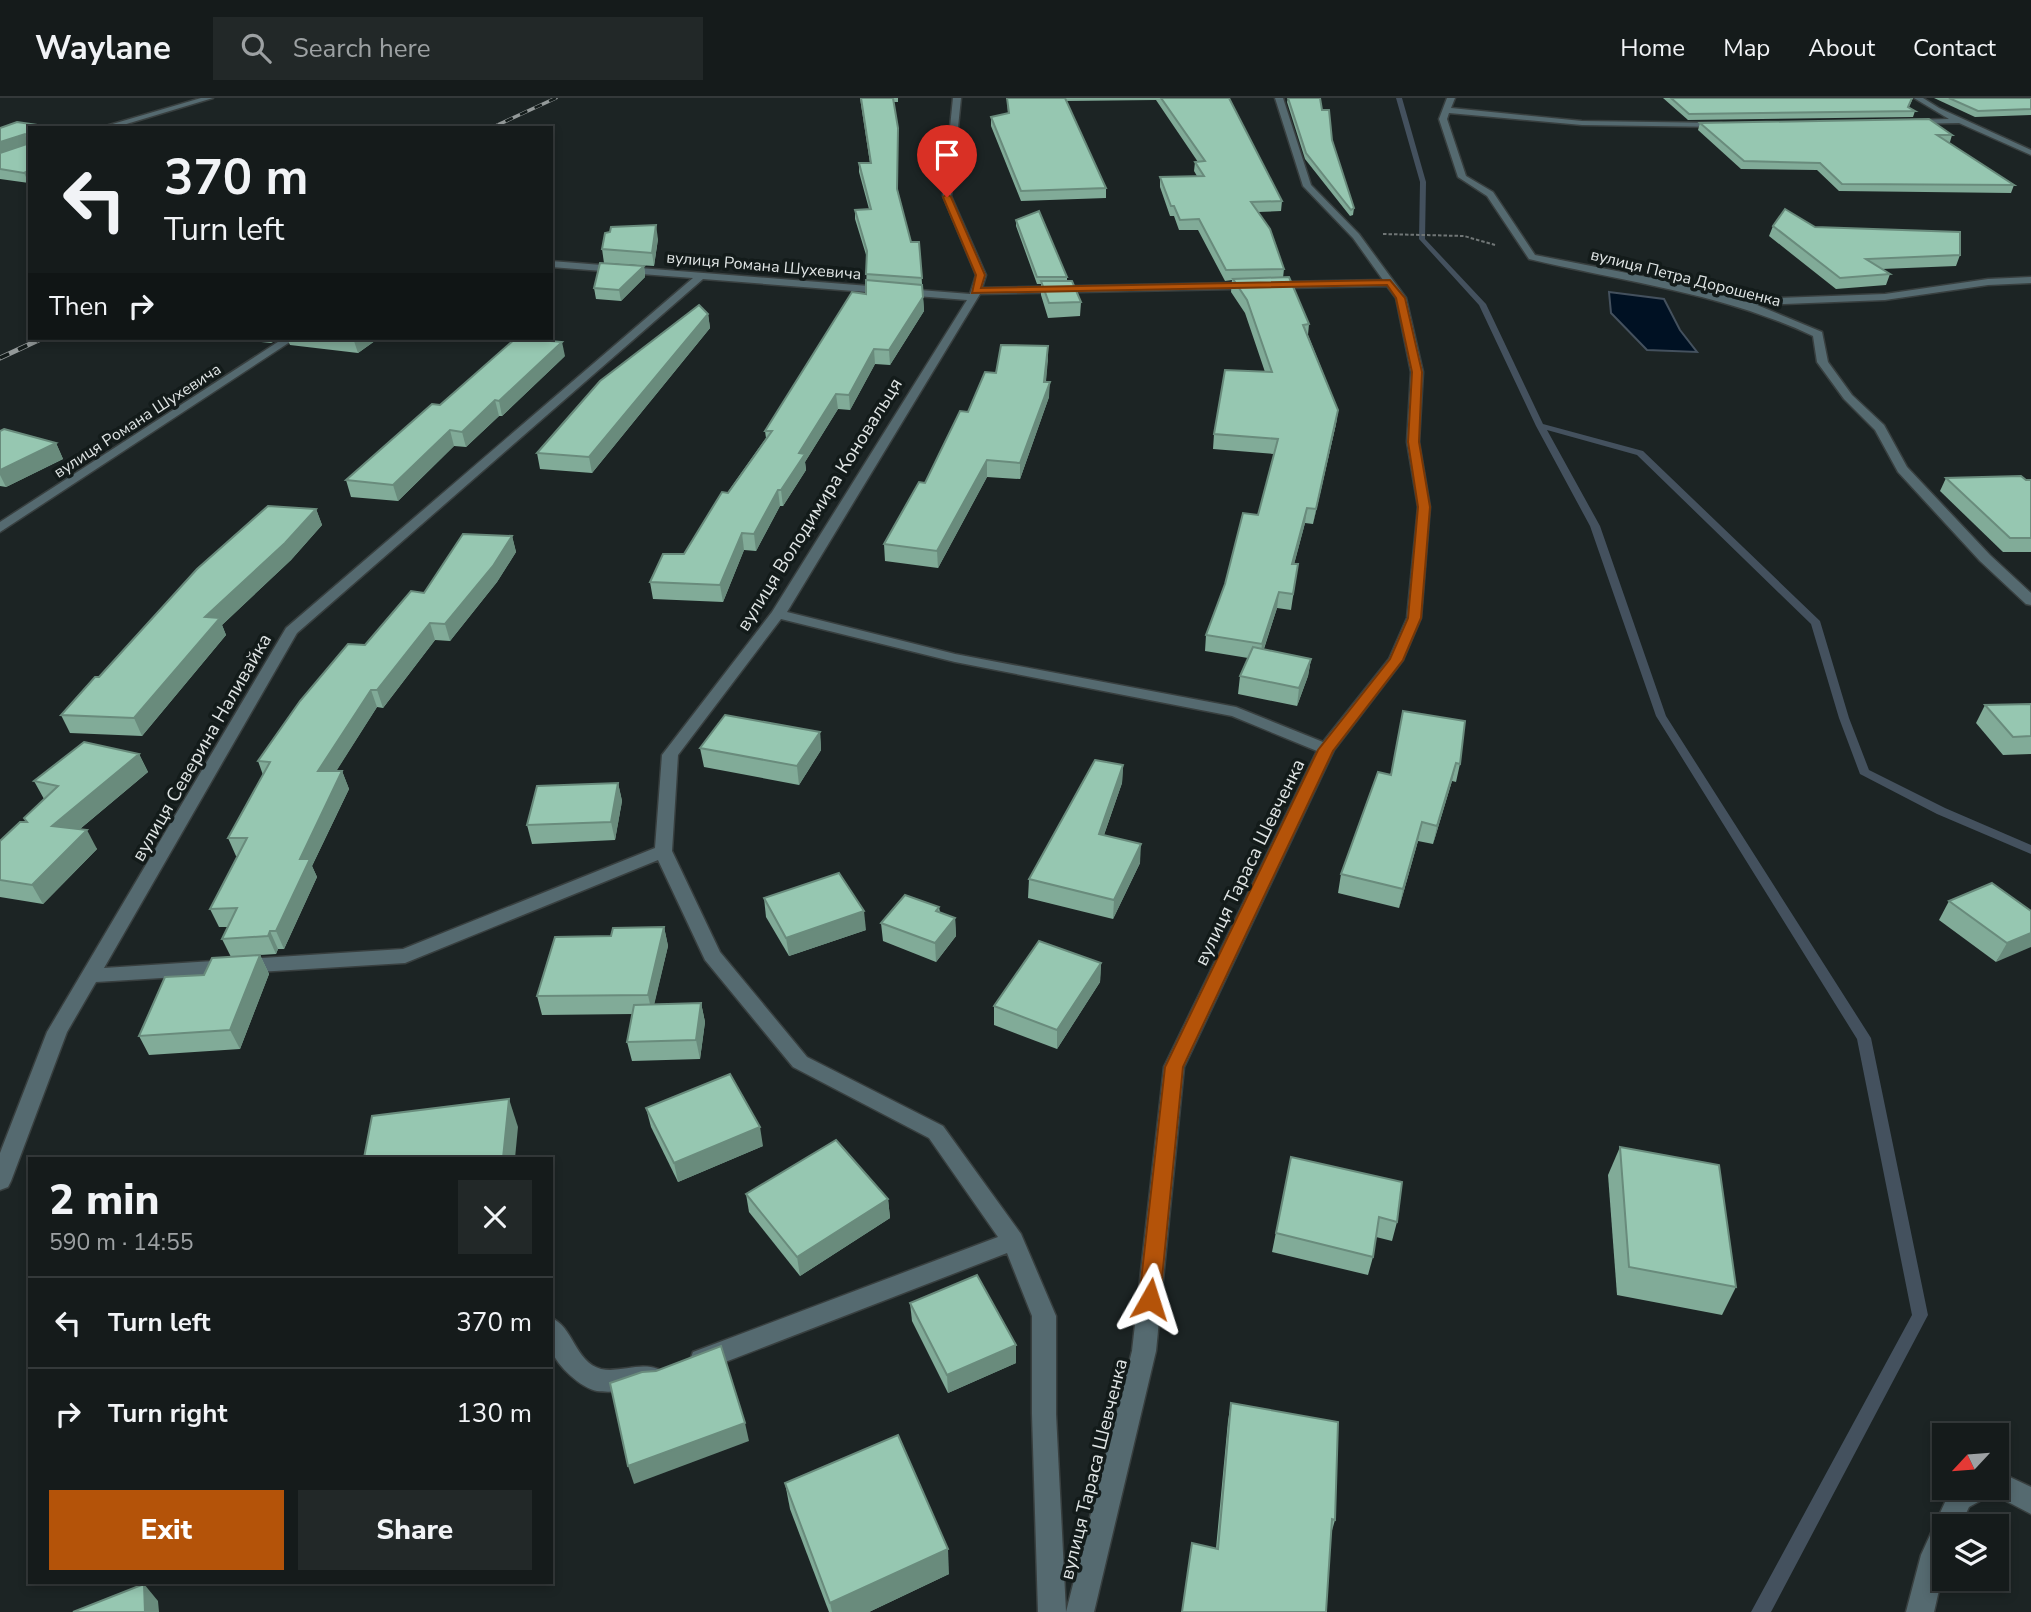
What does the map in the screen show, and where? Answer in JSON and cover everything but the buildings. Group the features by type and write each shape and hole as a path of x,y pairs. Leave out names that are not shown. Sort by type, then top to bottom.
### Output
{"street":[{"path":"110,126 209,98"},
{"path":"957,98 947,197 981,275 975,294"},
{"name":"вулиця Тараса Шевченка","path":"1080,1612 1144,1351 1174,1067 1326,750 1396,660 1414,618 1424,507 1413,442 1417,372 1401,298 1356,236 1307,186 1279,98"},
{"path":"1451,98 1443,118 1462,177 1490,194 1532,257"},
{"path":"1918,98 1936,110 2031,153"},
{"path":"1446,110 1582,123 1732,125"},
{"path":"1907,122 1960,121"},
{"name":"вулиця Петра Дорошенка","path":"1532,257 1734,302 1784,316 1818,334 1823,362 1848,397 1880,428 1902,469 1985,558 2031,601"},
{"name":"вулиця Романа Шухевича","path":"553,264 975,294 1390,283"},
{"name":"вулиця Северина Наливайка","path":"0,1181 57,1032 291,631 702,275"},
{"path":"1734,302 1885,297 1988,282 2031,280"},
{"name":"вулиця Володимира Коновальця","path":"975,294 778,614 670,755 663,851 712,955 800,1062 936,1132 1013,1241 1044,1316 1044,1414 1052,1612"},
{"name":"вулиця Романа Шухевича","path":"0,528 288,340"},
{"path":"778,614 955,658 1236,712 1326,750"},
{"path":"90,976 405,956 663,851"},
{"path":"553,1331 570,1360 597,1380 660,1376 1013,1241"},
{"path":"2009,1489 2031,1501"},
{"path":"1920,1612 1932,1563"}],"path":[{"path":"1416,234 1464,236 1532,257"}],"water":[{"path":"1609,292 1664,299 1680,330 1697,352 1647,350 1611,313"}],"waterway":[{"path":"1399,98 1423,182 1422,239 1482,304 1540,426"},
{"path":"1540,426 1640,453 1816,623 1844,718 1864,772 1941,811 2031,850"},
{"path":"1540,426 1595,526 1661,716 1864,1038 1920,1315 1761,1612"}],"railway":[{"path":"495,126 556,98"},
{"path":"0,358 39,340"}],"route":[{"path":"947,197 981,275 976,291 1390,283 1401,298 1417,372 1413,442 1424,507 1414,618 1396,660 1326,750 1174,1067 1150,1299"}]}
